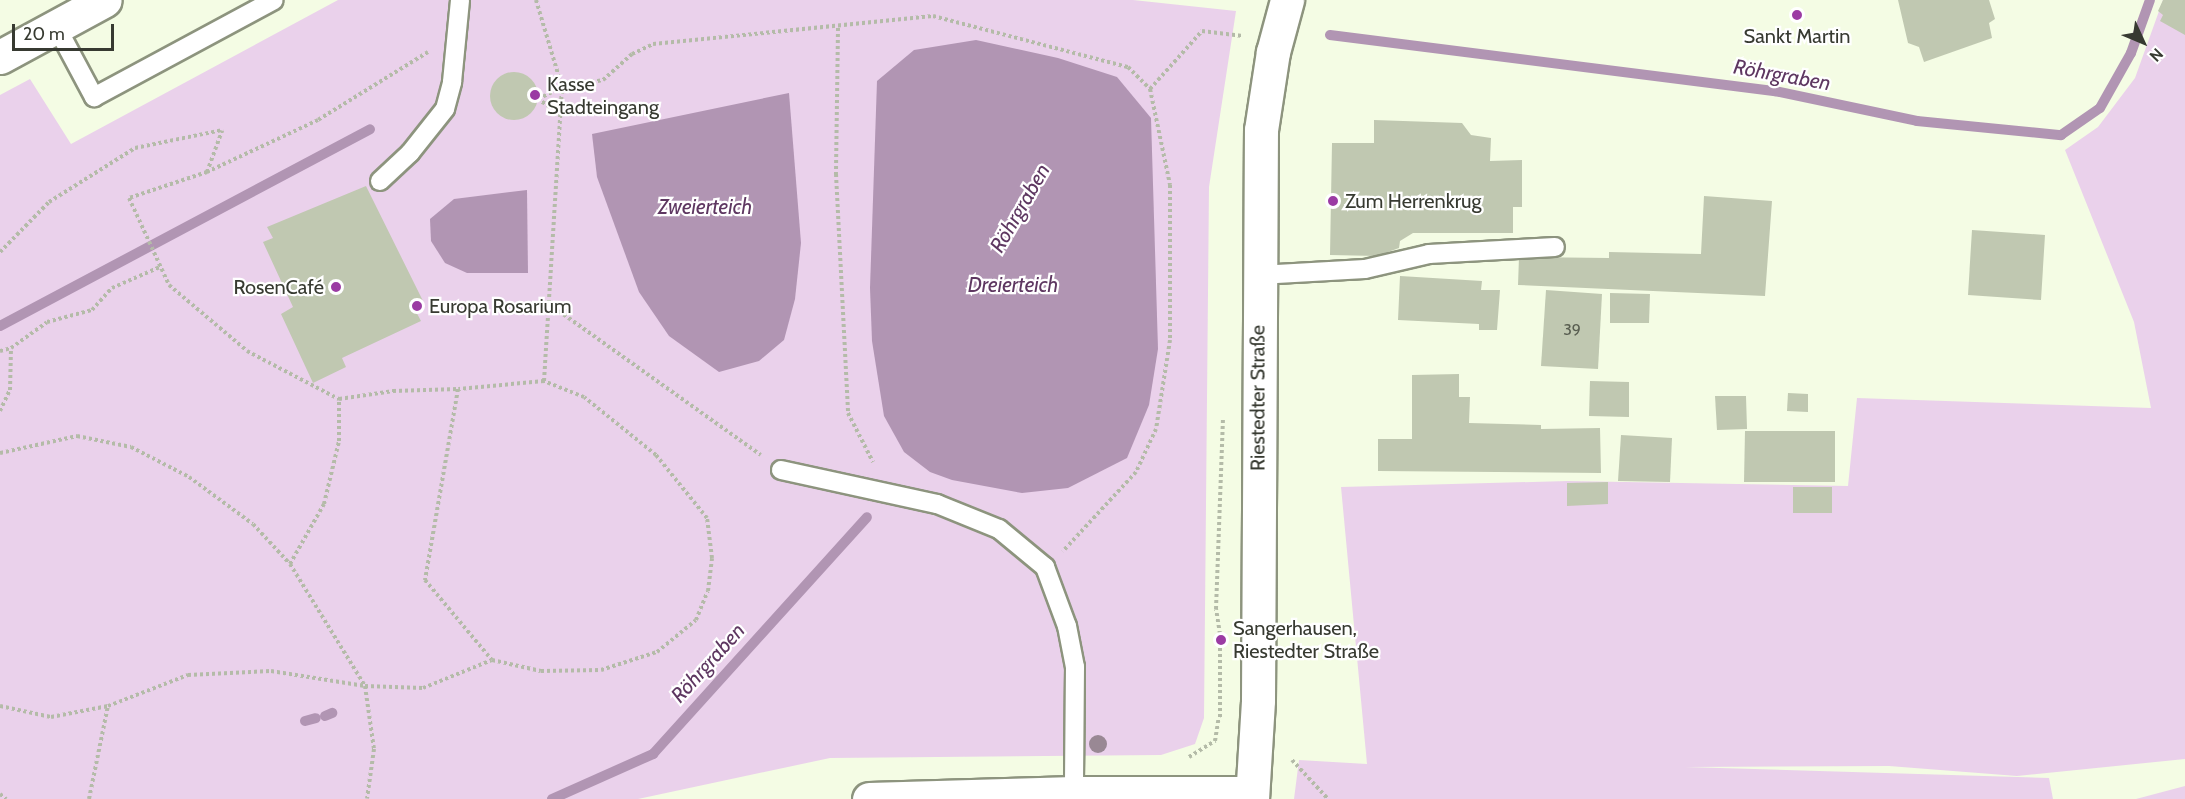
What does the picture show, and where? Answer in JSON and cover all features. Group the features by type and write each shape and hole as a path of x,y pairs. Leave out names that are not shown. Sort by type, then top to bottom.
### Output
{"main road":[{"path":"0,57 105,0"},
{"name":"Riestedter Straße","path":"1252,796 1257,717 1259,275 1263,117 1273,52 1287,0"},
{"path":"871,799 1074,793 1171,797 1252,796"}],"lane":[{"path":"56,26 94,97 274,0"},
{"path":"380,181 410,153 445,109 458,31 460,0"},
{"path":"1259,275 1365,269 1429,254 1555,247"},
{"path":"781,470 937,504 999,529 1045,567 1067,626 1075,667 1074,793"}],"path":[{"path":"536,0 562,87 544,381"},
{"path":"560,113 538,99 562,87 603,80 632,54 652,44 838,28 933,16 1128,67 1150,89 1170,185 1170,340 1156,429 1136,472 1045,567"},
{"path":"838,28 836,174 848,414 874,465"},
{"path":"0,706 51,717 108,706 188,675 271,671 365,686 423,688 492,660 541,671 601,670 657,652 696,620 708,591 712,558 707,518 656,455 584,397 544,381 458,389 393,391 339,399 247,351 169,285 129,198 207,172 318,120 393,78 458,31"},
{"path":"1150,89 1202,31 1243,36"},
{"path":"0,252 49,202 135,148 223,130 207,172"},
{"path":"0,351 10,348 47,322 92,310 112,288 160,267"},
{"path":"549,304 781,470"},
{"path":"0,411 10,390 10,348"},
{"path":"458,389 425,580 492,660"},
{"path":"290,564 324,504 339,441 339,399"},
{"path":"0,453 77,436 131,447 189,477 253,524 290,564 365,686 374,749 367,799"},
{"path":"89,799 108,706"},
{"path":"1185,759 1215,741 1220,717 1257,717"},
{"path":"1292,760 1328,799"},
{"path":"0,794 6,799"}],"shaded area":[{"name":"Europa Rosarium","path":"338,0 1133,0 1236,11 1209,187 1204,718 1195,744 1161,755 830,758 638,799 0,799 0,95 30,79 71,144"},
{"path":"2163,0 2185,0 2185,759 2017,776 1889,766 1685,767 2049,778 2053,799 1294,799 1299,760 1367,764 1341,487 1568,481 1848,486 1857,398 2151,408 2134,322 2065,150 2098,127 2135,78"},
{"path":"2185,786 2185,799 2136,799"}],"water":[{"name":"Dreierteich","path":"976,40 1058,58 1117,77 1151,118 1158,349 1149,405 1127,458 1068,488 1022,493 952,480 930,472 904,452 884,416 872,341 870,288 877,81 914,50"},
{"name":"Zweierteich","path":"789,93 801,243 795,299 784,340 759,361 719,372 669,336 639,292 597,177 592,134"},
{"path":"527,190 528,273 467,273 445,263 431,241 430,219 454,199"}],"building":[{"path":"1898,0 1989,0 1995,19 1989,23 1992,38 1924,62 1919,47 1908,43"},
{"path":"2163,0 2185,0 2185,35 2160,21 2163,15 2158,11"},
{"path":"509,72 519,72 534,82 538,96 537,105 528,116 519,120 509,120 494,110 490,101 490,91 500,76"},
{"path":"1374,120 1462,123 1471,135 1491,138 1490,161 1522,160 1522,207 1513,207 1513,233 1413,233 1400,241 1399,248 1377,256 1330,255 1332,143 1374,143"},
{"path":"366,186 423,301 413,306 421,321 342,358 346,367 313,383 281,314 293,307 263,242 273,238 267,227"},
{"path":"1704,196 1772,201 1765,296 1518,285 1519,257 1609,258 1609,252 1701,254"},
{"path":"1972,230 2045,235 2041,300 1968,295"},
{"path":"1400,276 1482,281 1481,290 1500,290 1497,330 1479,330 1479,324 1398,320"},
{"path":"1546,290 1602,294 1598,369 1541,366"},
{"path":"1610,293 1650,294 1649,323 1610,323"},
{"path":"1459,374 1459,397 1470,397 1469,423 1541,425 1541,429 1600,428 1601,473 1378,471 1378,439 1412,439 1412,375"},
{"path":"1590,381 1629,382 1629,417 1589,416"},
{"path":"1788,393 1808,394 1808,412 1787,411"},
{"path":"1715,396 1746,396 1747,429 1717,430"},
{"path":"1745,431 1835,431 1835,482 1744,482"},
{"path":"1621,435 1672,438 1670,482 1618,481"},
{"path":"1608,482 1608,504 1567,506 1567,483"},
{"path":"1793,487 1832,487 1832,513 1793,513"}],"waterway":[{"name":"Röhrgraben","path":"1330,35 1775,91 1917,121 2061,135 2100,108 2131,53 2150,0"},
{"path":"0,326 370,129"},
{"name":"Röhrgraben","path":"552,799 653,754 867,517"},
{"path":"325,716 332,713"},
{"path":"305,721 316,718"}],"place":[{"name":"Sankt Martin","path":"1797,15"},
{"name":"Kasse Stadteingang","path":"535,95"},
{"name":"Zum Herrenkrug","path":"1333,201"},
{"name":"RosenCafé","path":"336,287"},
{"name":"Europa Rosarium","path":"417,306"},
{"name":"Sangerhausen, Riestedter Straße","path":"1221,640"}]}
